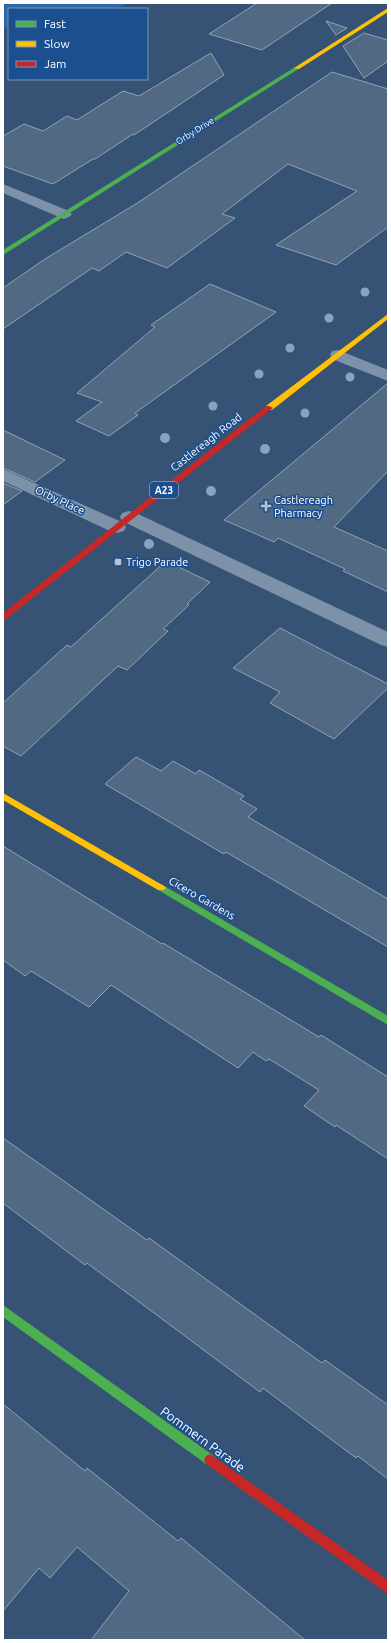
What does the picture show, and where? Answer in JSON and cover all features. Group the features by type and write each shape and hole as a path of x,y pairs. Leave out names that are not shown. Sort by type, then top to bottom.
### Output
{"street":[{"name":"Orby Drive","path":"3,253 388,10"},
{"path":"3,188 64,214"},
{"name":"Castlereagh Road","path":"3,617 388,316"},
{"path":"338,355 388,376"},
{"name":"Orby Place","path":"3,474 123,522"},
{"path":"123,522 388,640"},
{"name":"Cicero Gardens","path":"3,796 388,1021"},
{"name":"Pommern Parade","path":"3,1310 388,1588"}],"shaded area":[{"path":"3,3 129,3 113,8 8,8 8,27 3,28"}],"building":[{"path":"257,3 332,3 262,50 209,34"},
{"path":"326,21 347,28 336,35"},
{"path":"364,33 388,40 388,61 364,78 343,46"},
{"path":"211,53 224,75 134,135 133,134 53,184 3,166 3,136 24,124 43,131 67,116 77,120 123,91 139,96"},
{"path":"332,72 388,89 388,227 336,265 276,245 357,191 288,164 222,214 235,218 167,268 126,252 99,271 92,268 3,329 3,288 45,259 139,202"},
{"path":"210,284 276,312 135,413 138,415 109,436 76,421 102,402 77,393 155,327 151,325"},
{"path":"388,383 388,471 334,527 388,551 388,592 343,571 345,569 278,538 274,542 224,520"},
{"path":"3,430 65,460 35,482 3,468"},
{"path":"3,483 22,491 3,505"},
{"path":"166,561 210,582 187,604 189,605 163,629 168,631 127,670 118,666 21,756 3,746 3,703 67,645 71,647"},
{"path":"280,628 388,684 388,688 334,739 270,703 280,692 233,668"},
{"path":"136,757 161,771 173,761 196,774 199,770 244,796 240,799 257,809 248,817 388,899 388,947 226,852 224,854 105,784"},
{"path":"3,846 162,944 163,943 319,1037 321,1035 388,1077 388,1159 336,1125 335,1127 304,1106 319,1090 269,1059 266,1061 253,1052 238,1068 111,985 89,1007 31,971 25,976 3,960"},
{"path":"3,1138 147,1240 149,1238 322,1363 325,1360 388,1405 388,1479 358,1456 356,1458 263,1388 260,1392 87,1263 85,1265 3,1203"},
{"path":"3,1404 85,1471 87,1468 178,1541 181,1538 305,1640 91,1640 129,1591 77,1547 50,1578 39,1568 3,1611"}],"traffic: fast":[{"path":"3,253 297,68"},
{"path":"161,888 388,1021"},
{"path":"3,1310 210,1460"}],"traffic: slow":[{"path":"297,68 388,10"},
{"path":"269,408 388,316"},
{"path":"3,796 161,888"}],"traffic: jam":[{"path":"3,617 269,408"},
{"path":"210,1460 388,1588"}],"place":[{"name":"Castlereagh Pharmacy","path":"266,506"},
{"name":"Trigo Parade","path":"118,562"}]}
